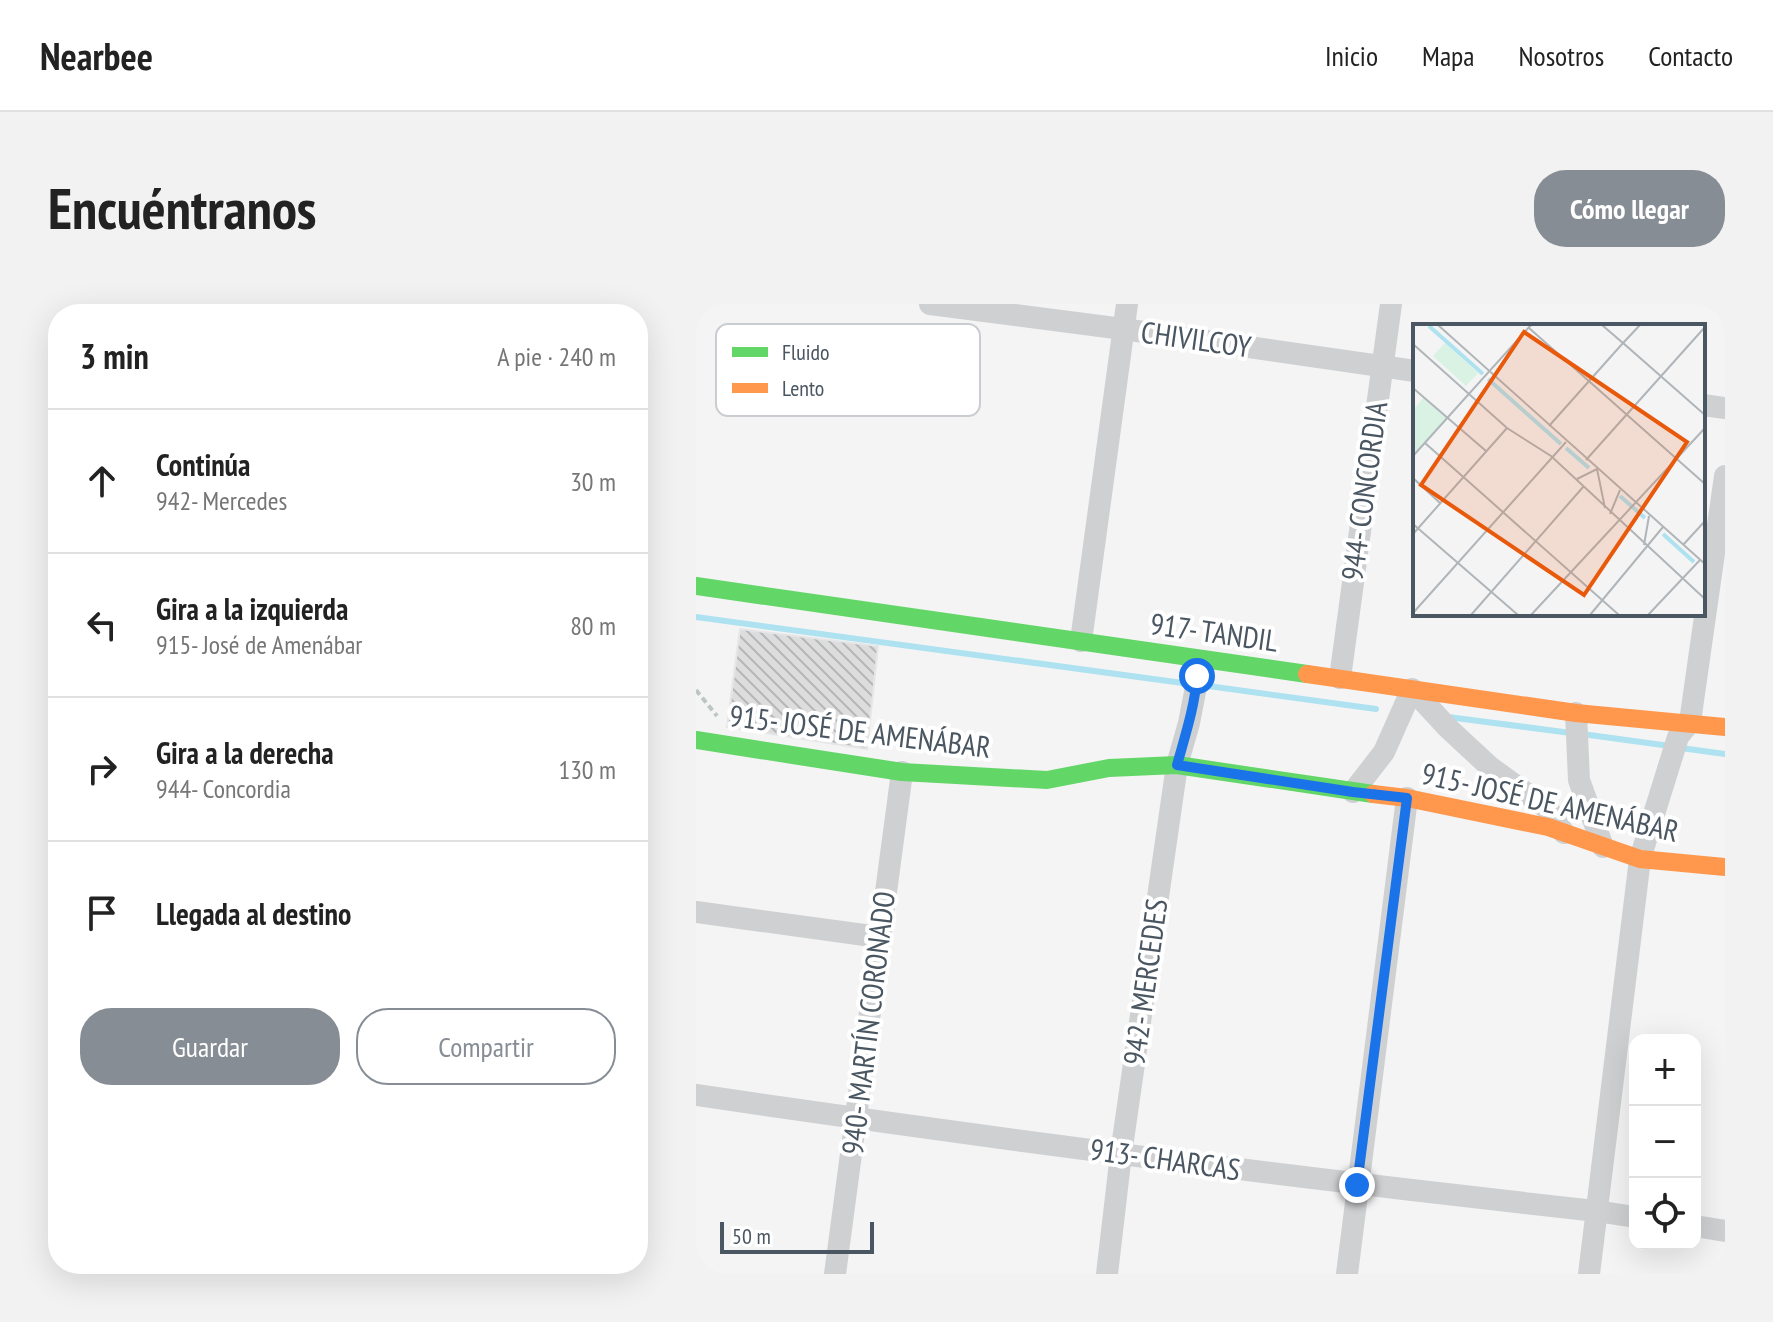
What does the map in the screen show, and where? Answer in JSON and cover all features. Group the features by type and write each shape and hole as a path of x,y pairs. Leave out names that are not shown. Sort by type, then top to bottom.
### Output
{"street":[{"name":"CHIVILCOY","path":"930,304 1413,371"},
{"path":"1081,641 1127,304"},
{"name":"944- CONCORDIA","path":"1340,678 1391,304"},
{"path":"1705,405 1725,408"},
{"path":"1589,1274 1640,859 1678,737 1690,722 1725,476"},
{"name":"917- TANDIL","path":"696,586 1081,641 1198,676 1340,678 1412,689 1576,728 1690,722 1725,727"},
{"name":"942- MERCEDES","path":"1107,1274 1121,1154 1177,765 1198,676"},
{"path":"1353,792 1384,752 1412,689 1490,767 1548,809 1564,833"},
{"path":"1576,728 1579,780 1603,847"},
{"name":"915- JOSÉ DE AMENÁBAR","path":"696,740 902,772 1047,780 1109,768 1177,765 1407,798 1548,827 1640,859 1725,867"},
{"name":"940- MARTÍN CORONADO","path":"835,1274 902,772"},
{"path":"1347,1274 1407,798"},
{"path":"696,912 879,937"},
{"name":"913- CHARCAS","path":"696,1095 1357,1185 1629,1216"},
{"path":"1701,1227 1725,1231"}],"building":[{"path":"740,629 878,646 867,749 727,727"}],"waterway":[{"path":"696,617 1190,684"},
{"path":"1201,685 1376,709"},
{"path":"1448,717 1571,733"},
{"path":"1582,734 1670,746"},
{"path":"1681,748 1725,754"}],"traffic: fast":[{"path":"696,586 1307,674"},
{"path":"696,740 902,772 1047,780 1109,768 1177,765 1373,794"}],"traffic: slow":[{"path":"1307,674 1576,713 1725,727"},
{"path":"1373,794 1548,827 1640,859 1725,867"}],"route":[{"path":"1197,676 1196,692 1177,765 1407,798 1357,1185"}]}
